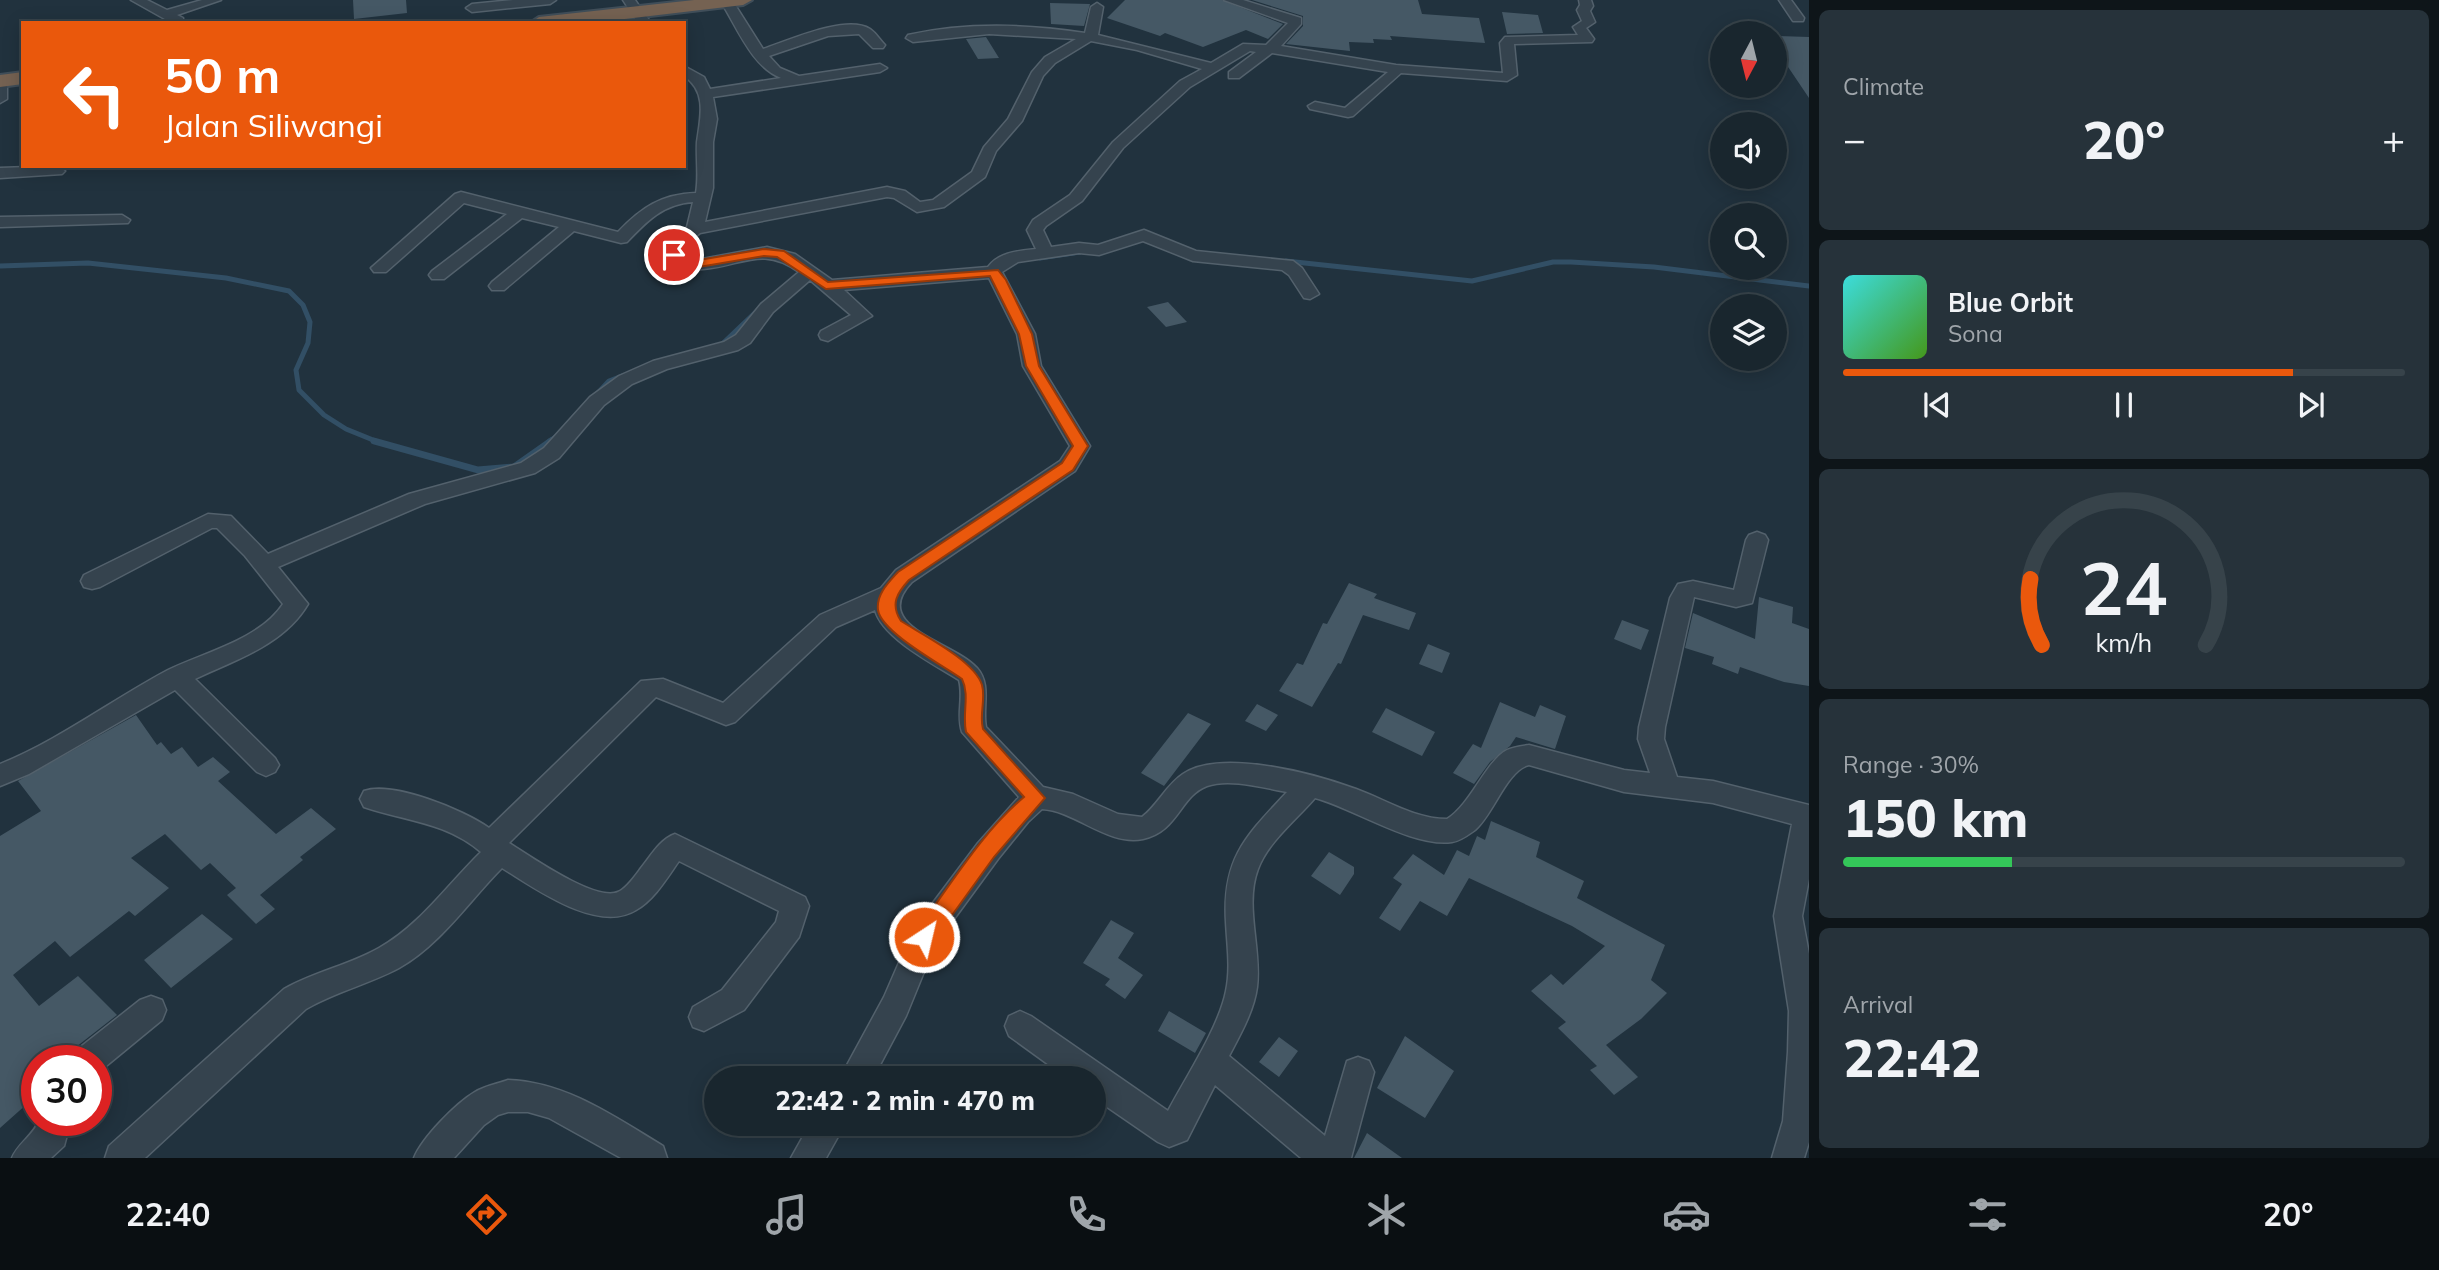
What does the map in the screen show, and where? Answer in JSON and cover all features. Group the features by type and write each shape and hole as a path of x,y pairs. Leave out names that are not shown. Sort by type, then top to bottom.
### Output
{"highway":[{"path":"574,21 610,19 637,11 735,1"},
{"path":"0,83 21,78"}],"street":[{"path":"137,0 177,21"},
{"path":"165,15 215,0"},
{"path":"471,10 550,0"},
{"path":"1230,0 1296,21 1282,39 1234,75"},
{"path":"1042,254 1044,248 1035,230 1037,225 1076,198 1118,145 1185,84 1210,66 1248,47 1271,48 1396,69 1509,76 1507,43 1510,40 1587,39 1579,27 1589,22 1583,10 1587,6 1585,0"},
{"path":"1785,0 1798,18"},
{"path":"735,1 760,54 775,71 797,80"},
{"path":"828,335 863,316 826,286 801,278 783,255 774,253 693,264 680,262 674,255 675,245 695,229 887,192 899,194 917,207 938,204 979,174 989,150 1015,121 1037,75 1051,60 1091,36 1097,7"},
{"path":"913,38 979,29 1091,36 1210,66"},
{"path":"760,54 781,49 796,40 855,30 866,32 878,45"},
{"path":"705,94 880,68"},
{"path":"1315,106 1348,113 1394,74 1396,69"},
{"path":"686,71 699,80 705,94 709,119 705,142 703,197 695,229"},
{"path":"0,83 0,100"},
{"path":"0,173 57,171"},
{"path":"380,268 461,197 621,238 649,210 672,198 703,197"},
{"path":"438,275 519,212"},
{"path":"0,222 122,220"},
{"path":"498,286 571,225"},
{"path":"1311,294 1296,272 1284,264 1234,262 1193,256 1178,252 1146,235 1090,250 1009,258 999,264 995,274 1026,334 1032,366 1045,391 1073,432 1080,451 1068,466 904,576 890,594 887,612 895,625 968,674 975,687 972,720 975,732 1036,798 1059,800 1111,822 1135,828 1154,823 1180,790 1207,775 1243,775 1309,786 1343,796 1422,827 1444,832 1461,827 1509,763 1521,756 1538,756 1624,781 1713,792 1808,816 1788,916 1804,1011 1799,1121 1788,1158"},
{"path":"826,286 894,279 995,274"},
{"path":"264,564 417,499 528,468 542,461 560,448 596,401 623,380 731,346 743,339 767,308 801,278"},
{"path":"0,775 20,767 177,677 237,650 292,611 296,602 223,521 214,519 92,581"},
{"path":"1667,786 1651,739 1682,598 1686,590 1693,589 1736,599 1744,597 1757,540"},
{"path":"121,1158 295,999 314,988 387,959 426,931 565,769 650,688 663,688 726,716 828,621 890,594"},
{"path":"177,677 266,765"},
{"path":"1106,1087 1168,1131 1176,1129 1211,1061 1241,991 1239,884 1245,866 1260,843 1309,786"},
{"path":"862,1066 895,1006 924,937 1017,814 1036,798"},
{"path":"373,799 433,811 480,835 496,848 592,903 613,906 631,897 675,846 795,906 789,928 733,1000 704,1017"},
{"path":"108,1045 151,1010"},
{"path":"1020,1026 1076,1066"},
{"path":"1211,1061 1326,1158"},
{"path":"1335,1158 1358,1072"},
{"path":"430,1158 486,1104 505,1096 520,1094 555,1104 651,1158"},
{"path":"28,1158 50,1136"},
{"path":"807,1158 821,1136"}],"building":[{"path":"353,0 406,0 407,13 354,19"},
{"path":"1125,0 1222,0 1283,24 1268,39 1246,30 1203,47 1165,33 1160,36 1107,18"},
{"path":"1252,0 1418,0 1422,14 1479,18 1485,43 1390,36 1392,40 1373,39 1374,43 1349,42 1350,51 1286,44 1303,26 1303,16"},
{"path":"1050,3 1090,4 1084,26 1051,24"},
{"path":"1502,12 1538,15 1543,33 1507,34"},
{"path":"1787,36 1809,37 1809,98 1787,65"},
{"path":"986,37 999,58 978,59 966,39"},
{"path":"1168,302 1187,322 1166,327 1147,307"},
{"path":"1349,583 1377,594 1374,598 1416,613 1409,630 1363,615 1341,664 1338,663 1312,707 1279,691 1297,663 1303,665 1323,623 1327,624"},
{"path":"1759,597 1793,607 1792,623 1809,629 1809,686 1784,682 1740,667 1738,674 1712,664 1714,657 1685,648 1693,613 1755,639"},
{"path":"1622,620 1649,630 1641,650 1614,639"},
{"path":"1428,644 1450,653 1442,673 1419,664"},
{"path":"1500,702 1535,717 1540,705 1566,716 1555,749 1516,737 1510,746 1490,762 1474,784 1453,773 1473,744 1481,748"},
{"path":"1257,704 1278,715 1266,731 1245,721"},
{"path":"1386,708 1435,732 1422,756 1372,732"},
{"path":"1188,713 1211,724 1164,786 1141,773"},
{"path":"136,715 157,745 161,742 171,754 182,747 198,767 213,757 230,772 218,781 276,834 311,808 336,829 300,857 303,860 260,895 275,909 256,924 227,895 236,888 210,863 201,870 165,834 131,858 169,888 135,916 129,911 70,957 55,941 13,975 39,1006 78,976 117,1015 79,1045 21,1045 21,1109 0,1128 0,836 41,811 18,781"},
{"path":"1491,821 1540,842 1536,857 1584,881 1577,898 1665,945 1651,980 1667,993 1641,1019 1606,1045 1638,1077 1614,1095 1590,1070 1597,1066 1558,1028 1566,1022 1531,991 1551,974 1563,985 1605,946 1572,926 1469,878 1447,916 1420,901 1400,931 1379,918 1402,884 1393,878 1413,854 1444,875 1457,850 1469,856 1477,836 1485,840"},
{"path":"1329,852 1354,867 1354,874 1340,895 1311,876"},
{"path":"202,914 233,939 171,988 144,960"},
{"path":"1111,920 1134,933 1118,958 1143,975 1125,999 1105,985 1110,979 1083,963"},
{"path":"1169,1011 1206,1033 1195,1053 1158,1031"},
{"path":"1405,1036 1454,1071 1425,1118 1377,1088"},
{"path":"1279,1037 1298,1051 1279,1077 1259,1062"},
{"path":"1367,1133 1402,1158 1354,1158"}],"waterway":[{"path":"1040,258 1080,252"},
{"path":"1286,261 1472,281 1553,262 1571,262 1654,267 1809,286"},
{"path":"0,266 88,263 226,278 289,291 303,305 310,322 308,343 296,370 299,390 324,415 346,429 378,442"},
{"path":"718,348 760,308"},
{"path":"596,395 609,381 622,376"},
{"path":"548,442 560,434"},
{"path":"374,441 478,470 514,467 551,441"}],"route":[{"path":"674,255 677,261 693,264 764,252 780,254 826,286 993,272 1000,280 1026,334 1032,366 1080,446 1077,456 1068,466 904,576 891,590 887,602 889,619 895,625 968,674 975,687 972,727 1036,798 1017,814 924,937"}]}
